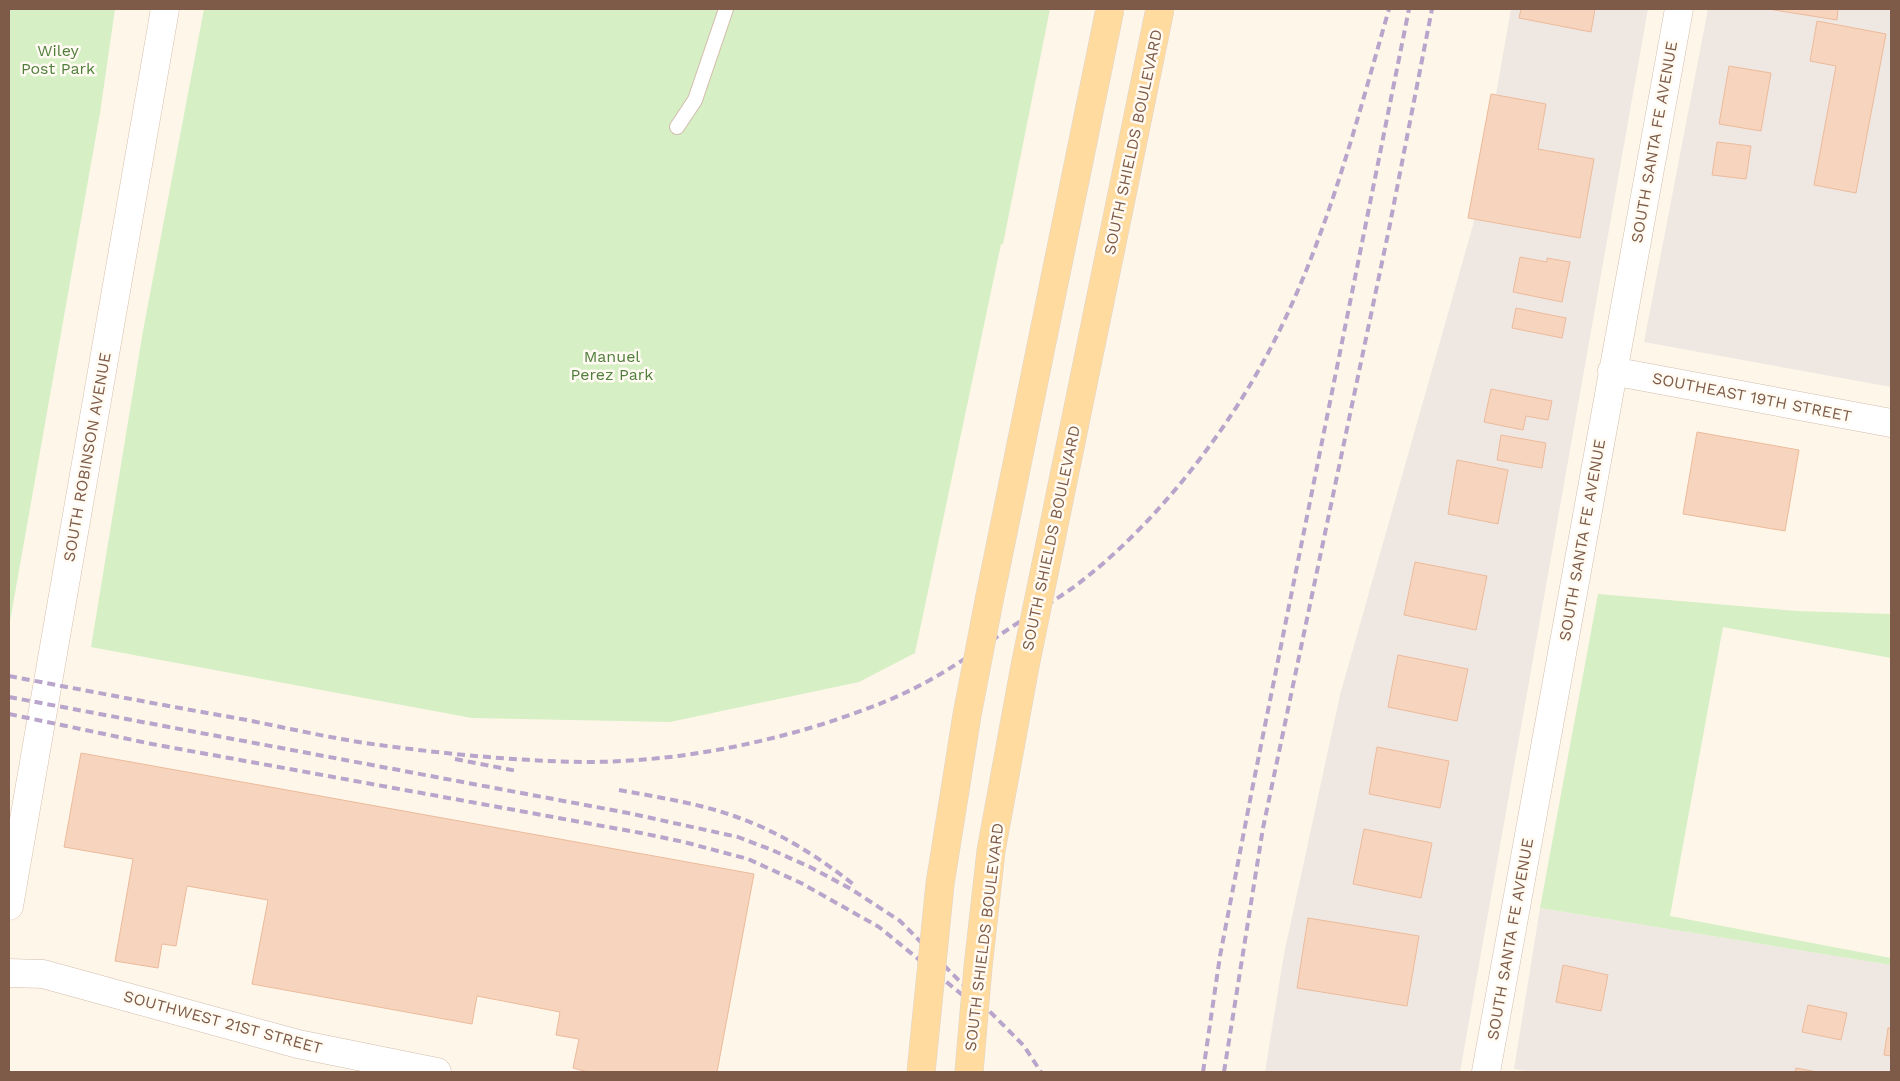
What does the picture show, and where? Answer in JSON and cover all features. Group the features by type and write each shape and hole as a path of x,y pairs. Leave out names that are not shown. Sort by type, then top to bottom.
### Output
{"main road":[{"path":"921,1072 940,884 967,715 988,601 1110,9"},
{"name":"SOUTH SHIELDS BOULEVARD","path":"969,1072 978,967 993,841 1025,666 1160,9"}],"street":[{"name":"SOUTH ROBINSON AVENUE","path":"9,906 165,9"},
{"name":"SOUTH SANTA FE AVENUE","path":"1486,1072 1679,9"},
{"name":"SOUTHEAST 19TH STREET","path":"1612,371 1891,423"},
{"name":"SOUTHWEST 21ST STREET","path":"9,973 43,974 298,1044 437,1072"}],"lane":[{"path":"677,127 695,100 726,9"}],"shaded area":[{"path":"1511,9 1648,9 1460,1072 1265,1072 1284,954 1340,695 1473,225"},
{"path":"1708,9 1891,9 1891,387 1644,342"},
{"path":"1540,908 1891,965 1891,1072 1533,1072 1514,1069"}],"green space":[{"name":"Wiley Post Park","path":"9,9 115,9 100,113 9,627"},
{"name":"Manuel Perez Park","path":"204,9 1050,9 1003,244 1001,244 915,653 859,682 670,722 472,718 91,647 143,331"},
{"path":"1598,594 1797,611 1891,614 1891,658 1723,627 1670,916 1891,958 1891,965 1540,908"}],"building":[{"path":"1521,9 1595,9 1591,32 1519,18"},
{"path":"1768,9 1838,9 1837,20"},
{"path":"1817,21 1886,34 1856,193 1814,185 1836,66 1810,61"},
{"path":"1729,66 1771,73 1761,131 1719,124"},
{"path":"1491,94 1546,104 1538,149 1594,159 1580,238 1468,218"},
{"path":"1717,142 1751,146 1746,179 1712,175"},
{"path":"1520,257 1547,262 1547,258 1570,262 1562,302 1513,292"},
{"path":"1516,308 1566,318 1562,338 1512,328"},
{"path":"1491,389 1552,401 1548,420 1526,416 1523,430 1484,422"},
{"path":"1697,432 1799,450 1785,531 1683,514"},
{"path":"1501,435 1546,443 1542,468 1497,460"},
{"path":"1457,460 1508,470 1498,524 1448,514"},
{"path":"1415,562 1487,576 1476,630 1404,615"},
{"path":"1398,655 1468,669 1457,721 1388,707"},
{"path":"1377,747 1449,761 1440,808 1369,794"},
{"path":"81,753 754,874 717,1072 588,1072 573,1068 579,1039 556,1035 560,1012 477,996 472,1024 252,984 268,900 187,886 176,946 162,944 158,968 115,961 133,859 64,847"},
{"path":"1364,829 1432,843 1421,898 1353,884"},
{"path":"1308,918 1419,936 1407,1006 1297,988"},
{"path":"1563,965 1608,975 1601,1011 1556,1002"},
{"path":"1808,1005 1847,1013 1841,1040 1802,1032"},
{"path":"1888,1028 1891,1028 1891,1056 1884,1055"},
{"path":"1796,1068 1817,1072 1795,1072"}],"railway":[{"path":"9,676 362,743 482,756 585,762 645,759 735,747 823,724 864,710 904,693 951,667 1061,596 1088,576 1140,529 1188,474 1210,445 1231,415 1267,355 1288,314 1306,272 1351,142 1389,9"},
{"path":"1203,1072 1220,956 1252,790 1409,9"},
{"path":"1224,1072 1263,828 1389,229 1432,9"},
{"path":"9,697 628,813 738,837 810,867 851,889 900,921 1024,1046 1041,1072"},
{"path":"9,714 152,744 641,833 748,859 801,883 879,927 976,1006"},
{"path":"455,759 517,771"},
{"path":"619,790 720,811 750,822 796,845 853,884"}]}
